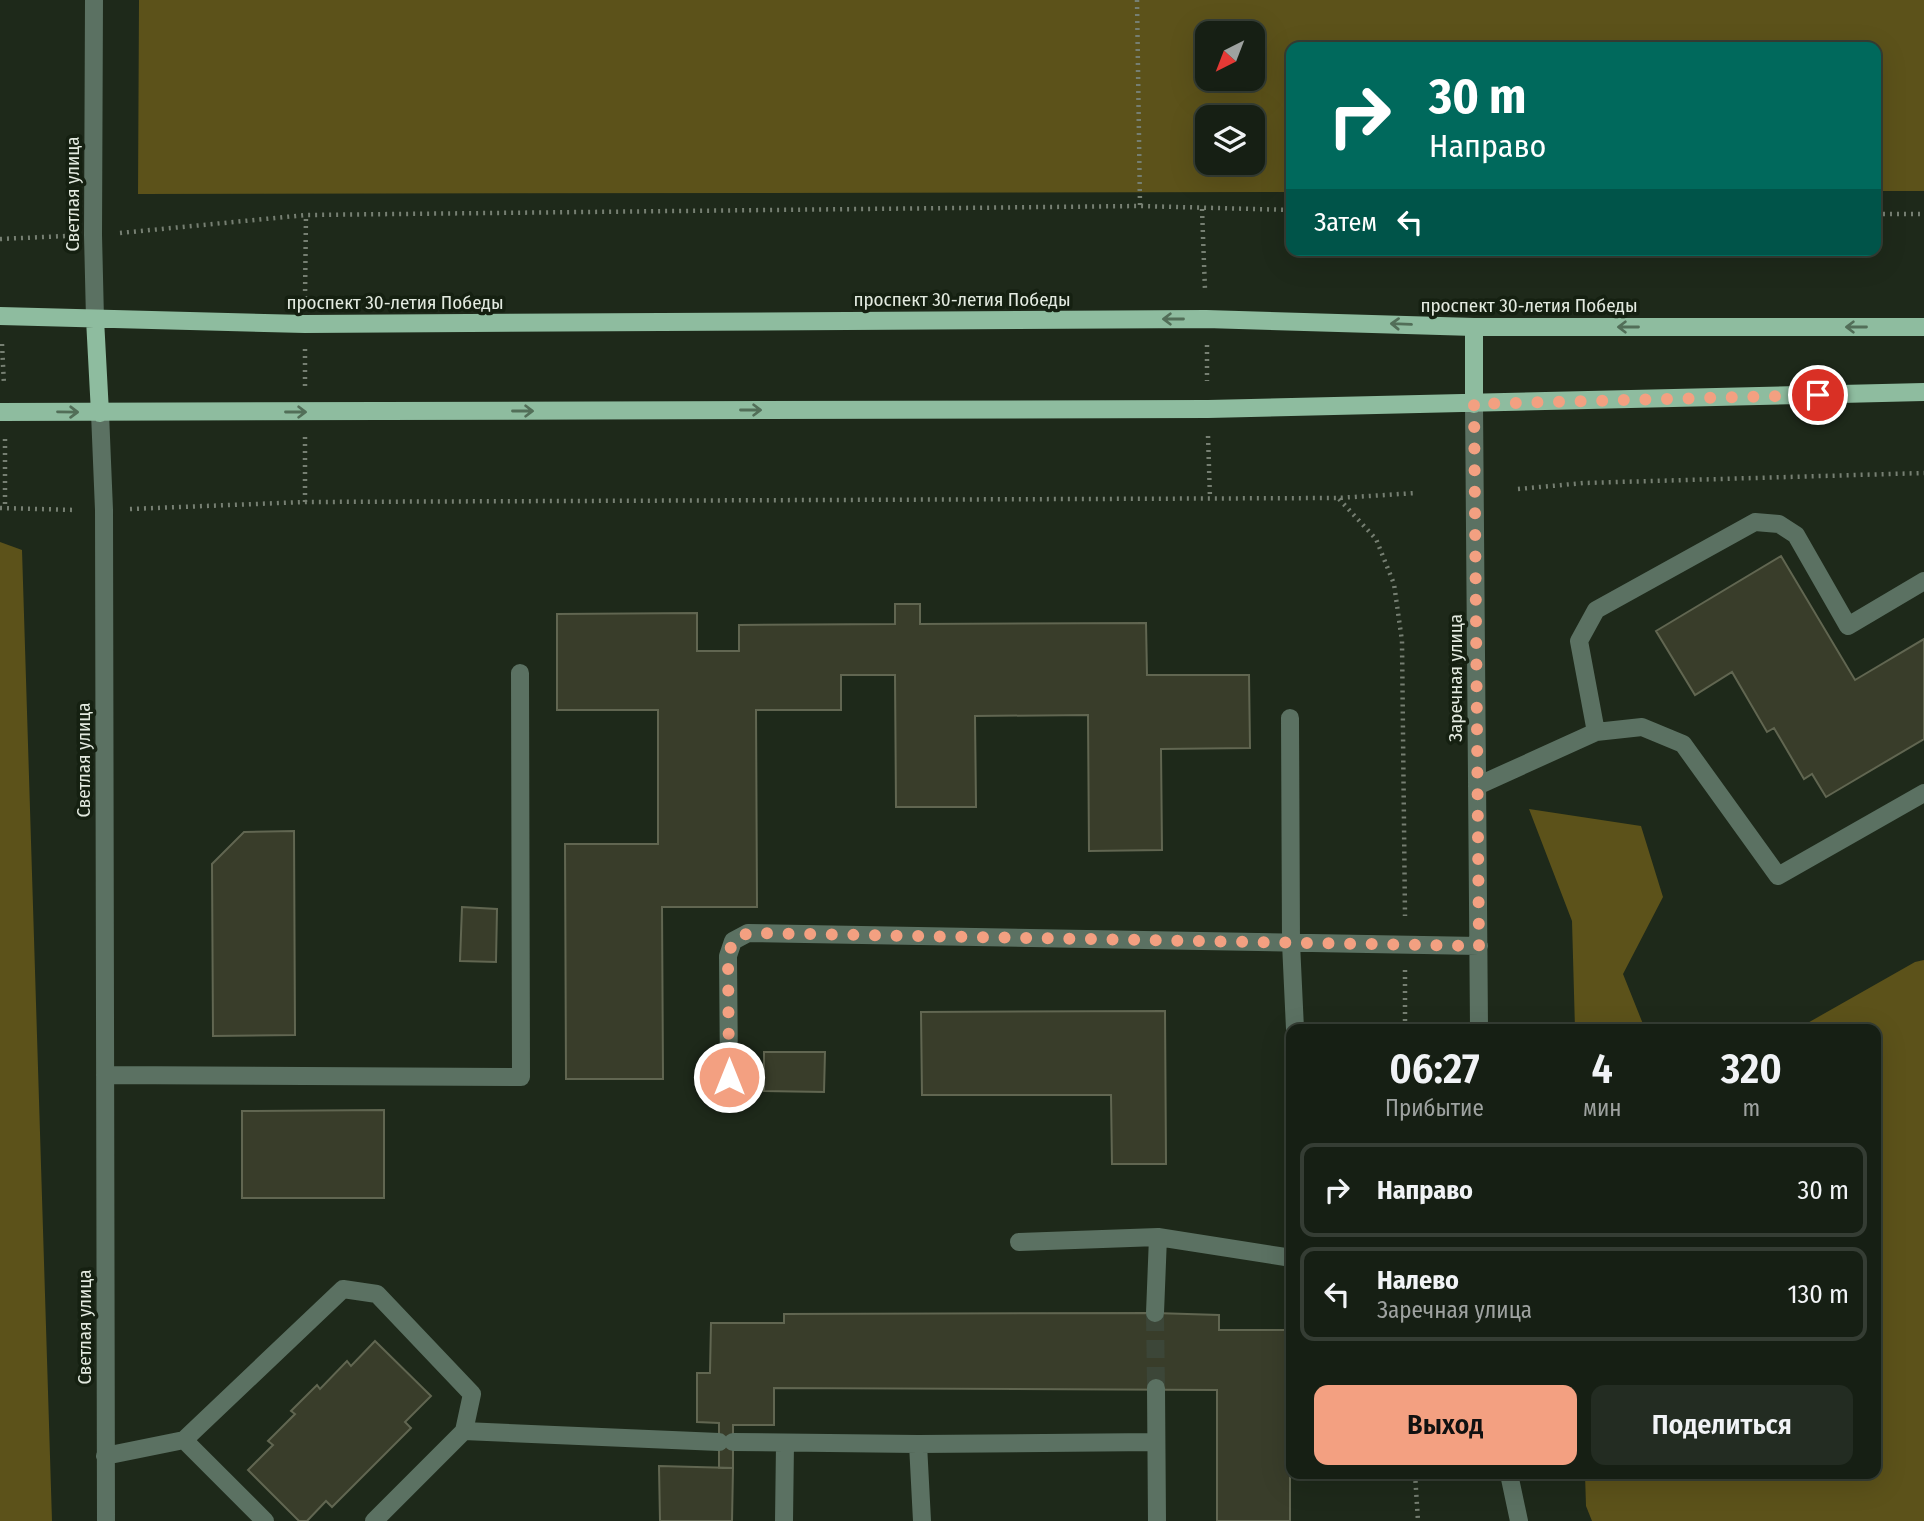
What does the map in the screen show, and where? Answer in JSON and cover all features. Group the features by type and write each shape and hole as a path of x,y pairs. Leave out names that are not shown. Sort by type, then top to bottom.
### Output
{"main road":[{"name":"проспект 30-летия Победы","path":"0,316 305,324 1206,319 1474,327 1924,327"},
{"name":"Светлая улица","path":"95,319 100,412"},
{"name":"Заречная улица","path":"1474,327 1474,404"},
{"path":"0,412 1208,409 1924,392"}],"street":[{"name":"Светлая улица","path":"94,0 95,319"},
{"name":"Заречная улица","path":"1474,404 1479,1024"},
{"name":"Светлая улица","path":"100,412 104,510 106,1521"},
{"path":"1596,732 1579,641 1596,610 1755,522 1779,524 1796,535 1848,626 1924,581"},
{"path":"105,1075 521,1077 520,673"},
{"path":"1290,718 1291,943 1295,1024"},
{"path":"1477,786 1596,732 1642,727 1683,744 1778,876 1924,793"},
{"path":"729,1077 728,956 733,941 748,933 1479,946"},
{"path":"1155,1313 1158,1237"},
{"path":"1019,1242 1158,1237 1286,1257"},
{"path":"105,1456 184,1440 343,1289 377,1294 472,1394 464,1431 374,1521"},
{"path":"1156,1388 1157,1521"},
{"path":"464,1431 785,1444 1156,1442"},
{"path":"184,1440 265,1521"},
{"path":"784,1521 785,1444"},
{"path":"918,1444 922,1521"},
{"path":"1510,1479 1519,1521"}],"path":[{"path":"1137,0 1140,206"},
{"path":"0,239 93,235 306,215 1140,206 1286,210"},
{"path":"1202,209 1210,498"},
{"path":"1881,214 1924,214"},
{"path":"305,502 306,215"},
{"path":"1518,489 1584,483 1924,472"},
{"path":"0,508 104,510 305,502 1338,498 1416,493"},
{"path":"1338,498 1376,539 1394,584 1402,641 1405,1024"},
{"path":"1415,1479 1418,1521"}],"shaded area":[{"path":"139,0 1924,0 1924,191 1881,191 1881,42 1286,42 1286,192 138,194"},
{"path":"0,542 22,550 52,1521 0,1521"},
{"path":"1529,809 1641,826 1663,897 1623,974 1643,1024 1575,1024 1572,921"},
{"path":"1924,960 1924,1521 1592,1521 1586,1506 1585,1479 1881,1479 1881,1024 1806,1024 1915,962"}],"building":[{"path":"1781,556 1855,680 1924,639 1924,739 1826,797 1812,774 1804,779 1774,728 1767,732 1732,672 1695,695 1656,631"},
{"path":"895,604 920,604 920,624 1146,623 1147,675 1249,675 1250,748 1161,749 1162,850 1089,851 1088,715 975,716 976,807 896,807 895,675 841,675 841,710 756,710 757,907 662,907 663,1079 566,1079 565,844 658,844 658,710 557,710 557,614 697,613 697,651 739,651 739,625 895,624"},
{"path":"294,831 295,1035 213,1036 212,864 244,832"},
{"path":"462,907 497,909 496,962 460,961"},
{"path":"1165,1011 1166,1164 1112,1164 1111,1095 922,1095 921,1012"},
{"path":"764,1052 825,1052 824,1092 764,1091"},
{"path":"384,1110 384,1198 242,1198 242,1111"},
{"path":"784,1314 1219,1315 1219,1330 1286,1330 1286,1479 1290,1479 1290,1521 1217,1521 1217,1390 774,1388 774,1425 733,1425 733,1468 719,1468 719,1423 697,1422 697,1373 710,1373 711,1323 784,1323"},
{"path":"375,1341 431,1396 405,1422 411,1428 332,1507 326,1501 307,1521 299,1521 248,1470 273,1445 268,1441 295,1414 291,1411 317,1385 320,1389 347,1361 351,1366"},
{"path":"659,1466 733,1468 732,1521 660,1521"}],"tunnel":[{"path":"1155,1313 1156,1388"}],"route":[{"path":"729,1077 728,956 733,941 748,933 1479,946 1474,404 1818,395"}]}
